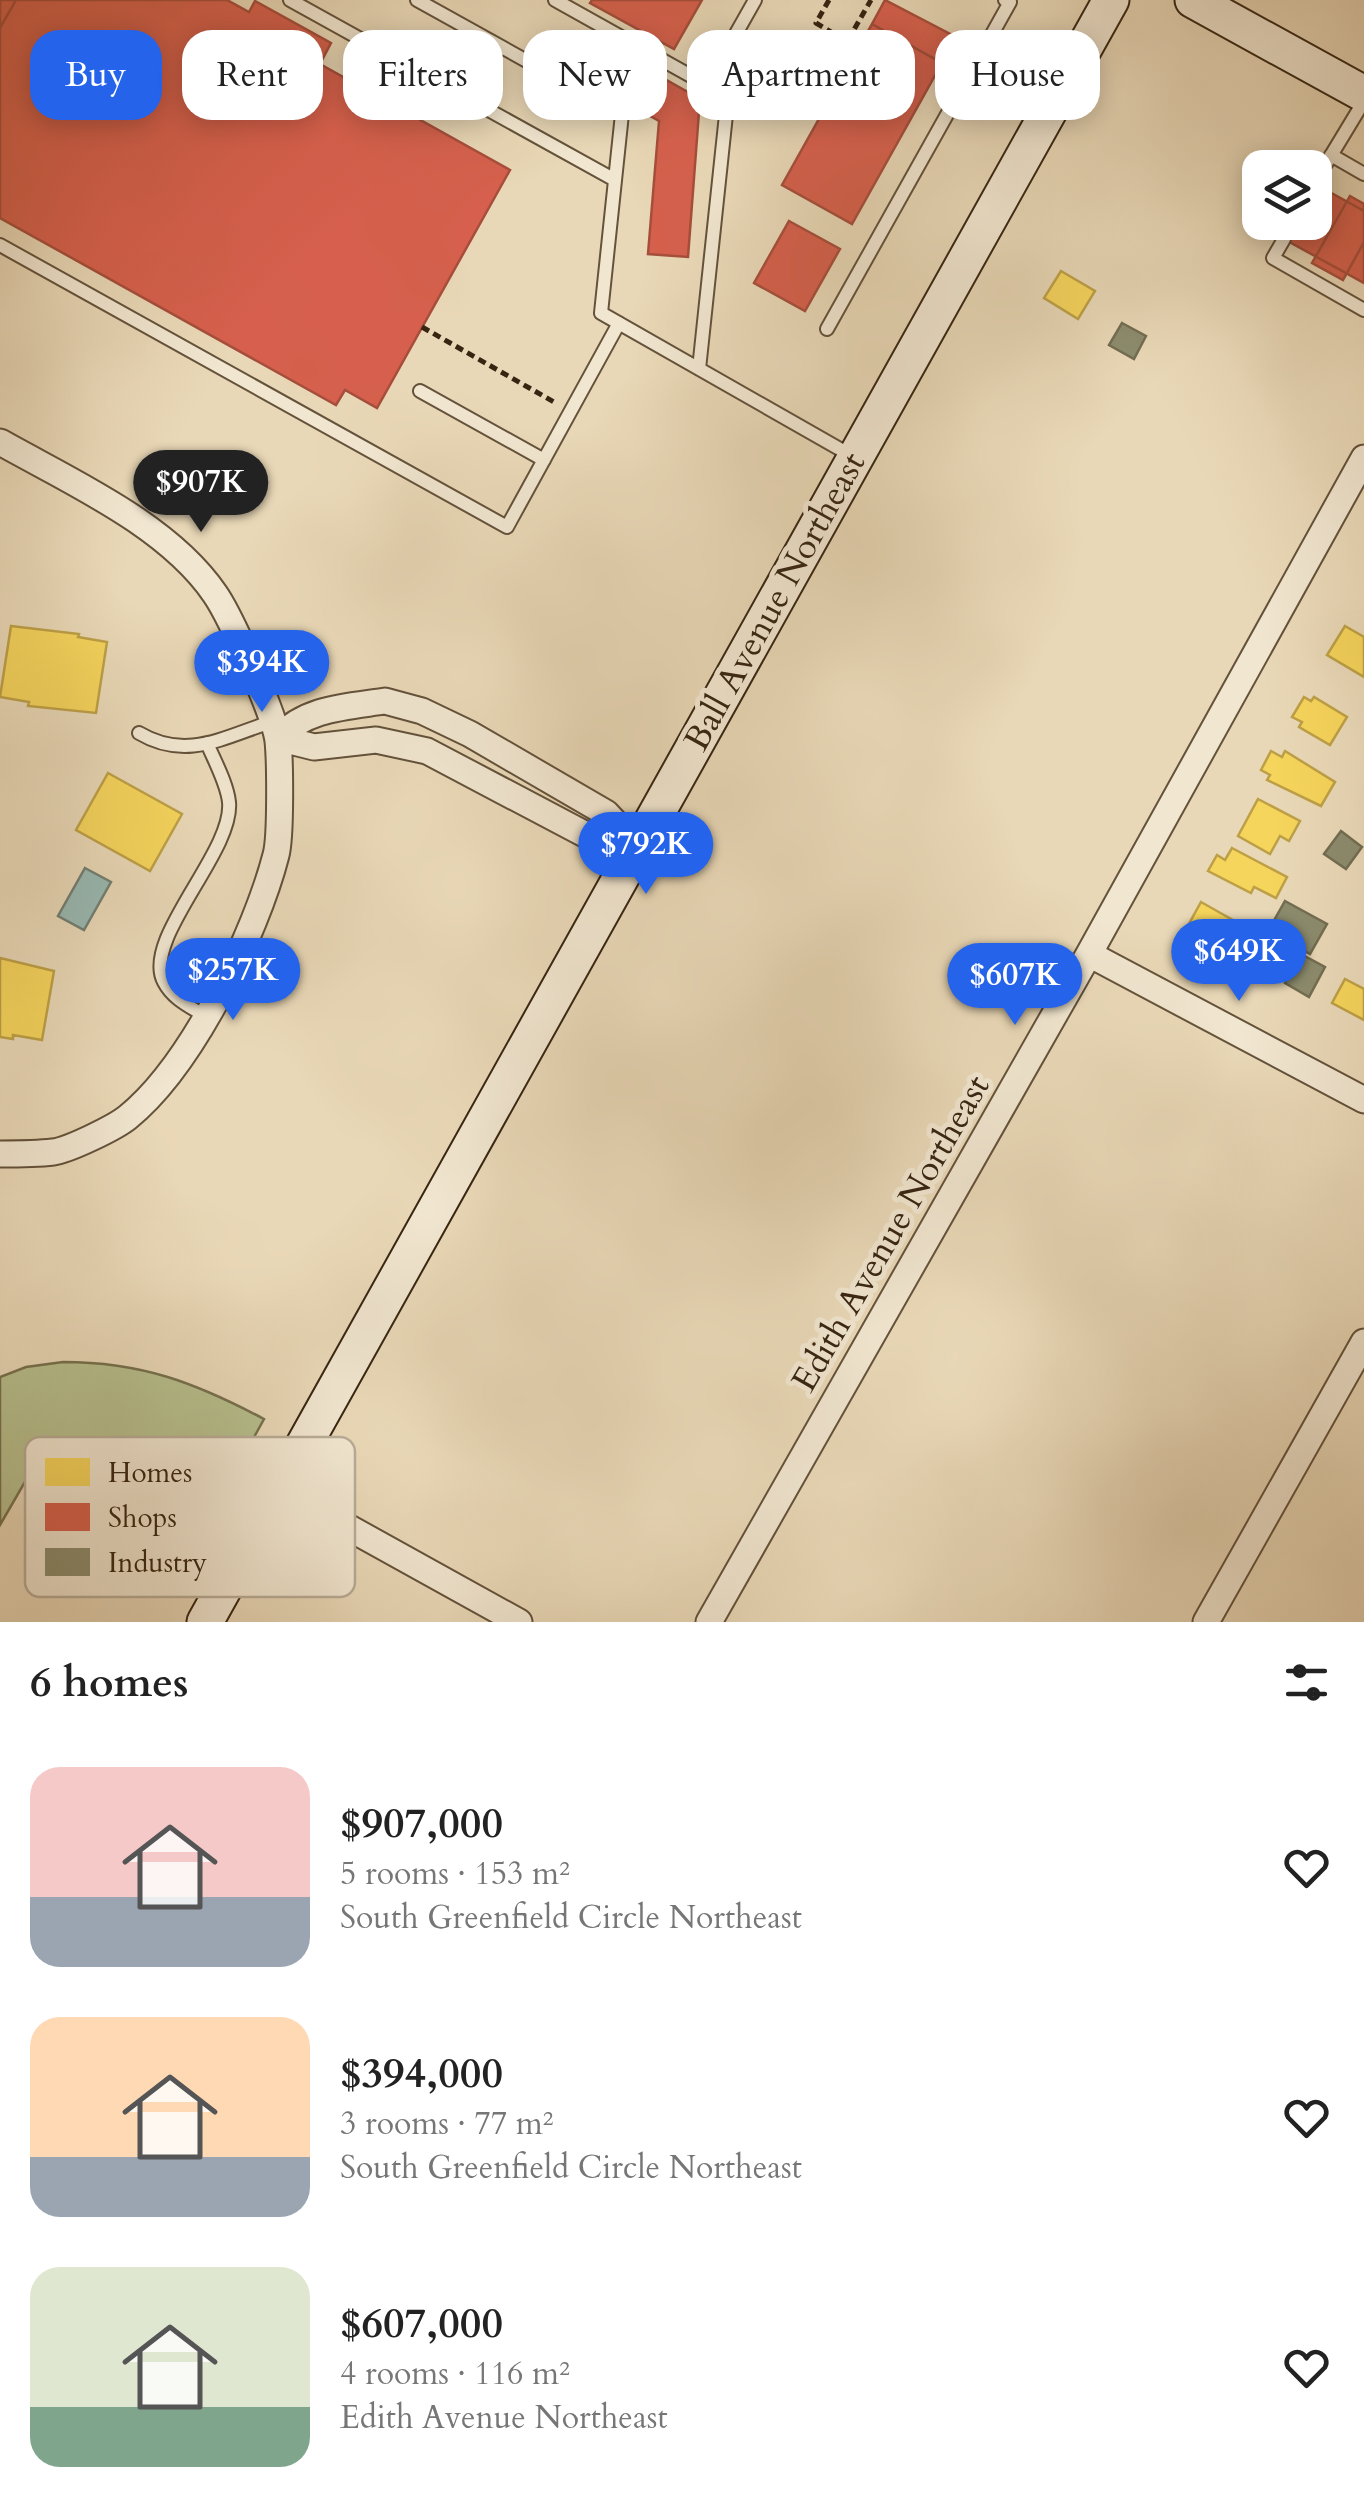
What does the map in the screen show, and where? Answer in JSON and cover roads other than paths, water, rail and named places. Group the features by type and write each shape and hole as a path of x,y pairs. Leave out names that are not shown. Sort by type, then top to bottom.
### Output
{"street":[{"name":"Ball Avenue Northeast","path":"308,1437 1112,0"},
{"path":"1193,0 1364,94"},
{"path":"0,442 92,494 182,554 216,595 274,730 278,851 256,912 179,1062 127,1118 58,1152 0,1154"},
{"name":"Edith Avenue Northeast","path":"708,1622 1089,954 1364,458"},
{"path":"274,730 328,709 385,702 422,711 606,812 636,846"},
{"path":"274,730 314,747 376,740 427,751 592,838 636,846"},
{"path":"1089,954 1364,1100"},
{"path":"1206,1622 1364,1342"},
{"path":"355,1531 520,1622"},
{"name":"Ball Avenue Northeast","path":"205,1622 219,1597"}],"lane":[{"path":"290,0 615,180"},
{"path":"418,0 622,114 601,313 854,458"},
{"path":"555,0 687,74"},
{"path":"738,30 755,0"},
{"path":"827,329 1010,2 1006,0"},
{"path":"1364,102 1332,155 1364,174"},
{"path":"699,369 725,120"},
{"path":"1283,240 1273,258 1364,310"},
{"path":"0,244 507,527 618,324"},
{"path":"420,390 544,460"},
{"path":"139,733 159,745 186,748 274,730"},
{"path":"205,1016 177,999 161,979 160,955 222,836 230,803 208,743"}],"water":[{"path":"85,868 111,882 84,930 58,916"}]}
